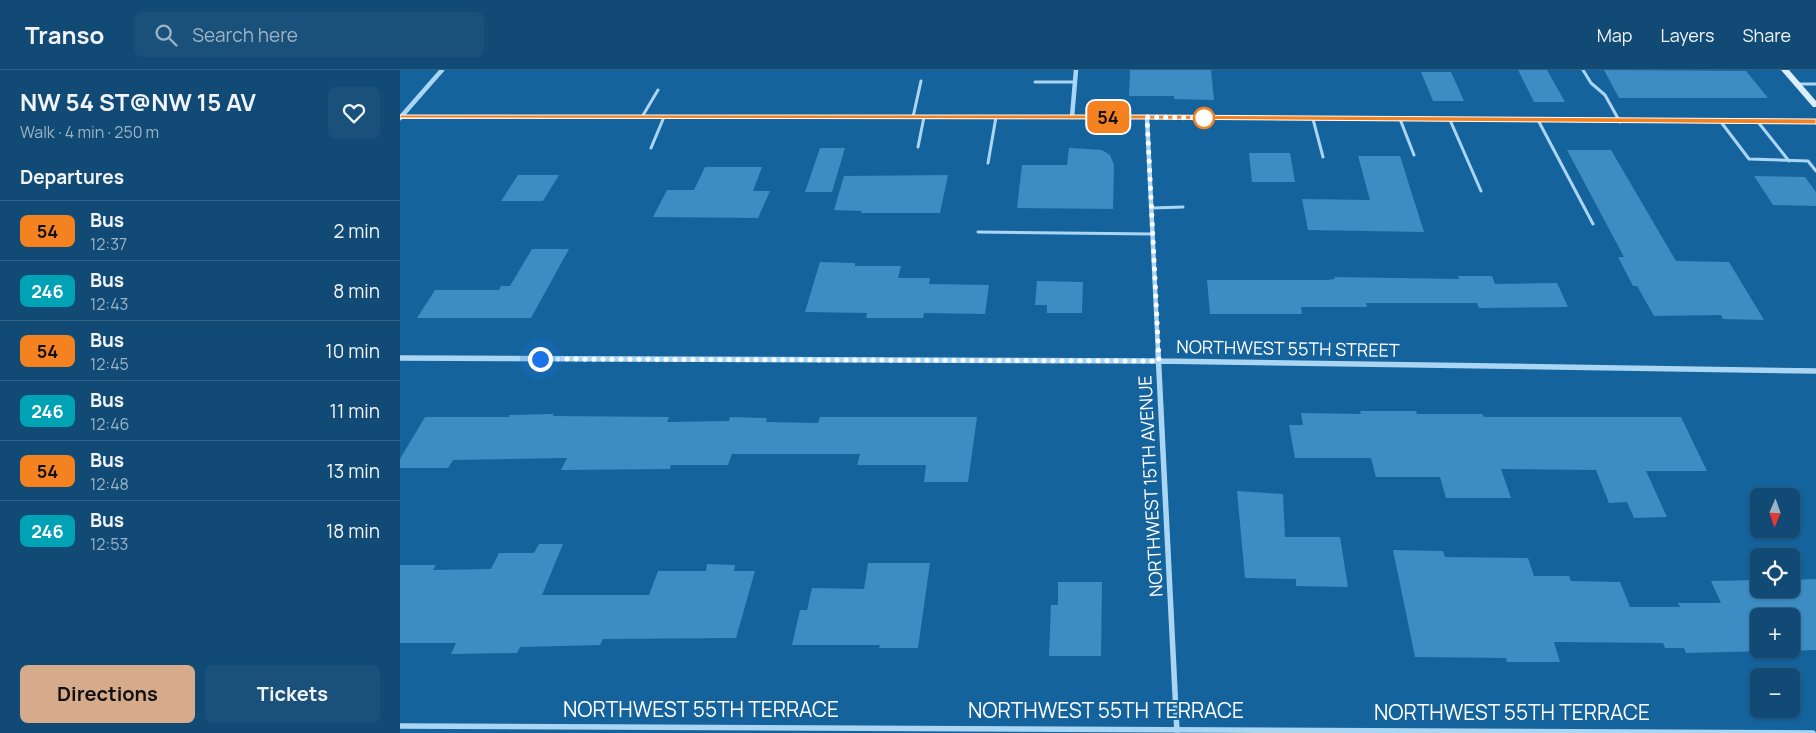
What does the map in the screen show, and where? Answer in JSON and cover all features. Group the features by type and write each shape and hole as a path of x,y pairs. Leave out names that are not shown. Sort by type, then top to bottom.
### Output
{"main road":[{"path":"1785,70 1816,106"},
{"path":"400,117 1147,117 1816,122"}],"street":[{"path":"400,117 442,70"},
{"path":"1072,117 1076,70"},
{"name":"NORTHWEST 15TH AVENUE","path":"1147,117 1176,731"},
{"name":"NORTHWEST 55TH STREET","path":"400,358 1159,361 1816,370"},
{"name":"NORTHWEST 55TH TERRACE","path":"400,726 1813,733"}],"lane":[{"path":"1583,70 1591,83 1605,95 1620,122"},
{"path":"913,117 921,81"},
{"path":"1035,82 1075,82"},
{"path":"1798,84 1816,84"},
{"path":"642,117 658,90"},
{"path":"651,148 664,117"},
{"path":"918,147 924,117"},
{"path":"988,163 996,117"},
{"path":"1313,119 1323,157"},
{"path":"1400,119 1414,155"},
{"path":"1450,120 1482,191"},
{"path":"1538,120 1593,224"},
{"path":"1721,122 1749,159 1808,161 1816,171"},
{"path":"1758,122 1789,161"},
{"path":"1152,208 1183,207"},
{"path":"978,232 1153,234"}],"building":[{"path":"1130,70 1211,70 1214,100 1174,99 1174,96 1129,96"},
{"path":"1518,70 1547,70 1565,102 1534,102"},
{"path":"1604,70 1746,71 1768,98 1619,98"},
{"path":"1421,72 1451,72 1464,101 1433,101"},
{"path":"820,148 845,148 832,192 805,192"},
{"path":"1069,148 1102,150 1110,155 1114,165 1113,209 1017,208 1022,165 1067,165"},
{"path":"1567,150 1611,150 1676,261 1729,262 1764,320 1723,319 1721,315 1654,316 1637,286 1633,286 1618,257 1624,257"},
{"path":"1249,153 1290,153 1295,182 1252,182"},
{"path":"1358,156 1400,156 1424,232 1308,230 1302,199 1370,200"},
{"path":"705,167 762,167 753,191 770,191 758,218 653,217 667,190 694,190"},
{"path":"518,175 559,175 543,201 501,201"},
{"path":"948,175 940,213 861,213 862,211 834,210 844,176"},
{"path":"1754,176 1805,177 1816,192 1816,206 1773,205"},
{"path":"532,249 569,249 531,318 417,318 435,290 499,290 501,286 510,286"},
{"path":"820,262 855,263 855,266 901,266 898,278 930,278 929,284 989,285 985,314 924,313 923,318 866,318 867,313 805,312"},
{"path":"1458,276 1492,276 1495,284 1557,283 1568,307 1479,308 1477,303 1366,303 1367,307 1301,307 1302,314 1210,314 1207,280 1327,280 1335,279 1334,277 1459,279"},
{"path":"1037,281 1083,282 1082,313 1047,313 1047,305 1035,305"},
{"path":"1360,411 1416,411 1417,414 1482,414 1484,417 1681,417 1707,471 1646,471 1667,517 1634,518 1627,502 1609,503 1596,470 1501,469 1511,498 1446,498 1440,477 1376,477 1371,458 1295,458 1289,425 1303,425 1301,413 1361,414"},
{"path":"554,414 553,416 669,417 667,422 729,421 730,417 767,418 766,422 818,423 820,417 977,417 968,482 924,482 926,465 857,465 860,454 732,454 728,465 671,465 670,469 561,470 567,458 453,460 448,468 400,468 400,459 425,417 509,417 509,415"},
{"path":"1237,491 1283,494 1285,537 1340,537 1348,587 1296,586 1296,579 1245,578"},
{"path":"539,544 563,544 542,595 649,595 658,571 706,571 707,564 735,565 734,571 755,571 736,638 603,639 600,645 520,647 517,653 451,654 456,643 400,643 400,565 436,565 433,570 491,569 499,553 534,553"},
{"path":"1393,550 1443,551 1445,557 1528,558 1534,576 1569,576 1571,581 1620,582 1630,607 1680,607 1678,603 1721,603 1711,581 1750,580 1750,598 1800,598 1800,580 1816,579 1816,650 1800,650 1800,608 1750,608 1750,652 1686,653 1684,648 1665,648 1663,643 1554,642 1560,662 1507,662 1506,658 1415,657"},
{"path":"868,563 930,563 918,648 879,648 880,645 792,645 800,610 807,610 812,588 864,589"},
{"path":"1058,582 1102,582 1101,656 1049,656 1051,605 1058,605"}],"bus line":[{"name":"54","path":"400,117 1147,117 1816,122"}],"route":[{"path":"540,359 1159,361 1147,117 1204,118"}]}
